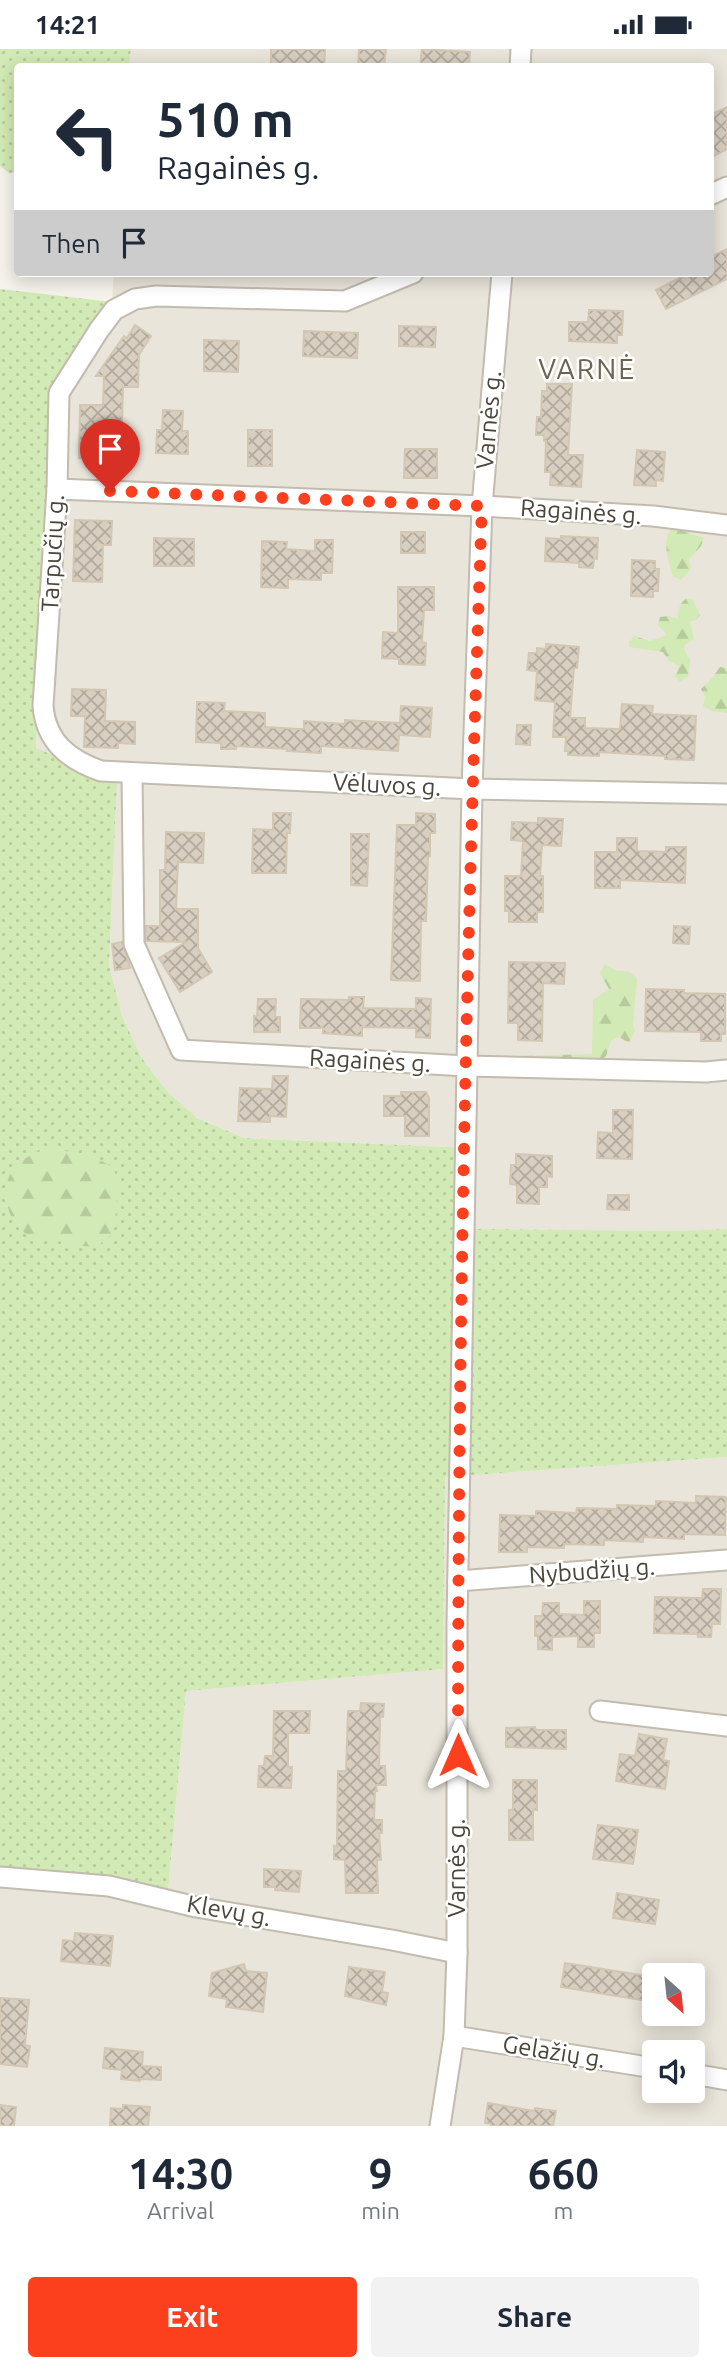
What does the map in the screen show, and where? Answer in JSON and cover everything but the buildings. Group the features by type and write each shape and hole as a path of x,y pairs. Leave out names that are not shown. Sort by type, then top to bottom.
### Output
{"street":[{"name":"Tarpučių g.","path":"132,773 101,771 82,765 65,754 48,732 44,719 57,489 59,393 114,310 135,299 156,296 345,301 402,277"},
{"name":"Varnės g.","path":"440,2126 454,2036 457,1953 458,1581 472,789 482,506 502,277"},
{"name":"Ragainės g.","path":"57,489 482,506 653,516 727,525"},
{"name":"Ragainės g.","path":"132,773 134,944 181,1050 466,1066 706,1072 727,1070"},
{"name":"Vėluvos g.","path":"132,773 472,789 727,794"},
{"name":"Nybudžių g.","path":"458,1581 727,1560"},
{"path":"600,1711 727,1726"},
{"name":"Klevų g.","path":"0,1877 110,1886 197,1907 457,1953"},
{"name":"Gelažių g.","path":"454,2036 642,2066"},
{"path":"705,2076 727,2080"}],"shaded area":[{"path":"131,49 727,49 727,1229 475,1229 472,1148 244,1138 197,1118 166,1090 141,1057 122,1016 109,965 117,782 36,748 51,395 112,302 114,277 714,277 714,63 129,63"},
{"path":"727,1457 727,2126 0,2126 0,1869 168,1891 186,1691 443,1669 445,1477"}],"green space":[{"path":"0,49 131,49 129,63 14,63 14,172 9,173 0,166"},
{"path":"0,289 113,302 51,395 36,748 117,782 109,965 122,1016 141,1057 166,1090 197,1118 244,1138 472,1148 475,1229 727,1229 727,1457 445,1477 443,1669 186,1691 168,1891 0,1869"},
{"path":"673,528 704,538 701,546 689,559 691,569 681,580 673,576 669,564 666,543"},
{"path":"687,598 693,600 700,615 696,620 690,621 694,639 685,645 684,649 690,660 688,676 680,682 675,677 679,666 669,661 663,652 629,647 629,642 634,636 650,641 667,635 658,625 660,617 678,619 682,602"},
{"path":"720,667 727,668 727,713 712,711 703,706 705,697 701,689"},
{"path":"605,964 617,971 630,972 637,979 633,1023 635,1031 629,1043 619,1037 611,1041 606,1056 598,1064 514,1063 519,1056 592,1054 593,1000 609,989 600,973"},
{"path":"46,1149 95,1158 115,1172 118,1187 115,1223 110,1235 103,1242 85,1246 40,1238 25,1233 14,1222 6,1195 9,1177 19,1163"}],"district":[{"name":"VARNĖ","path":"587,369"}],"route":[{"path":"110,491 482,506 467,1011 457,1622 458,1755"}]}
